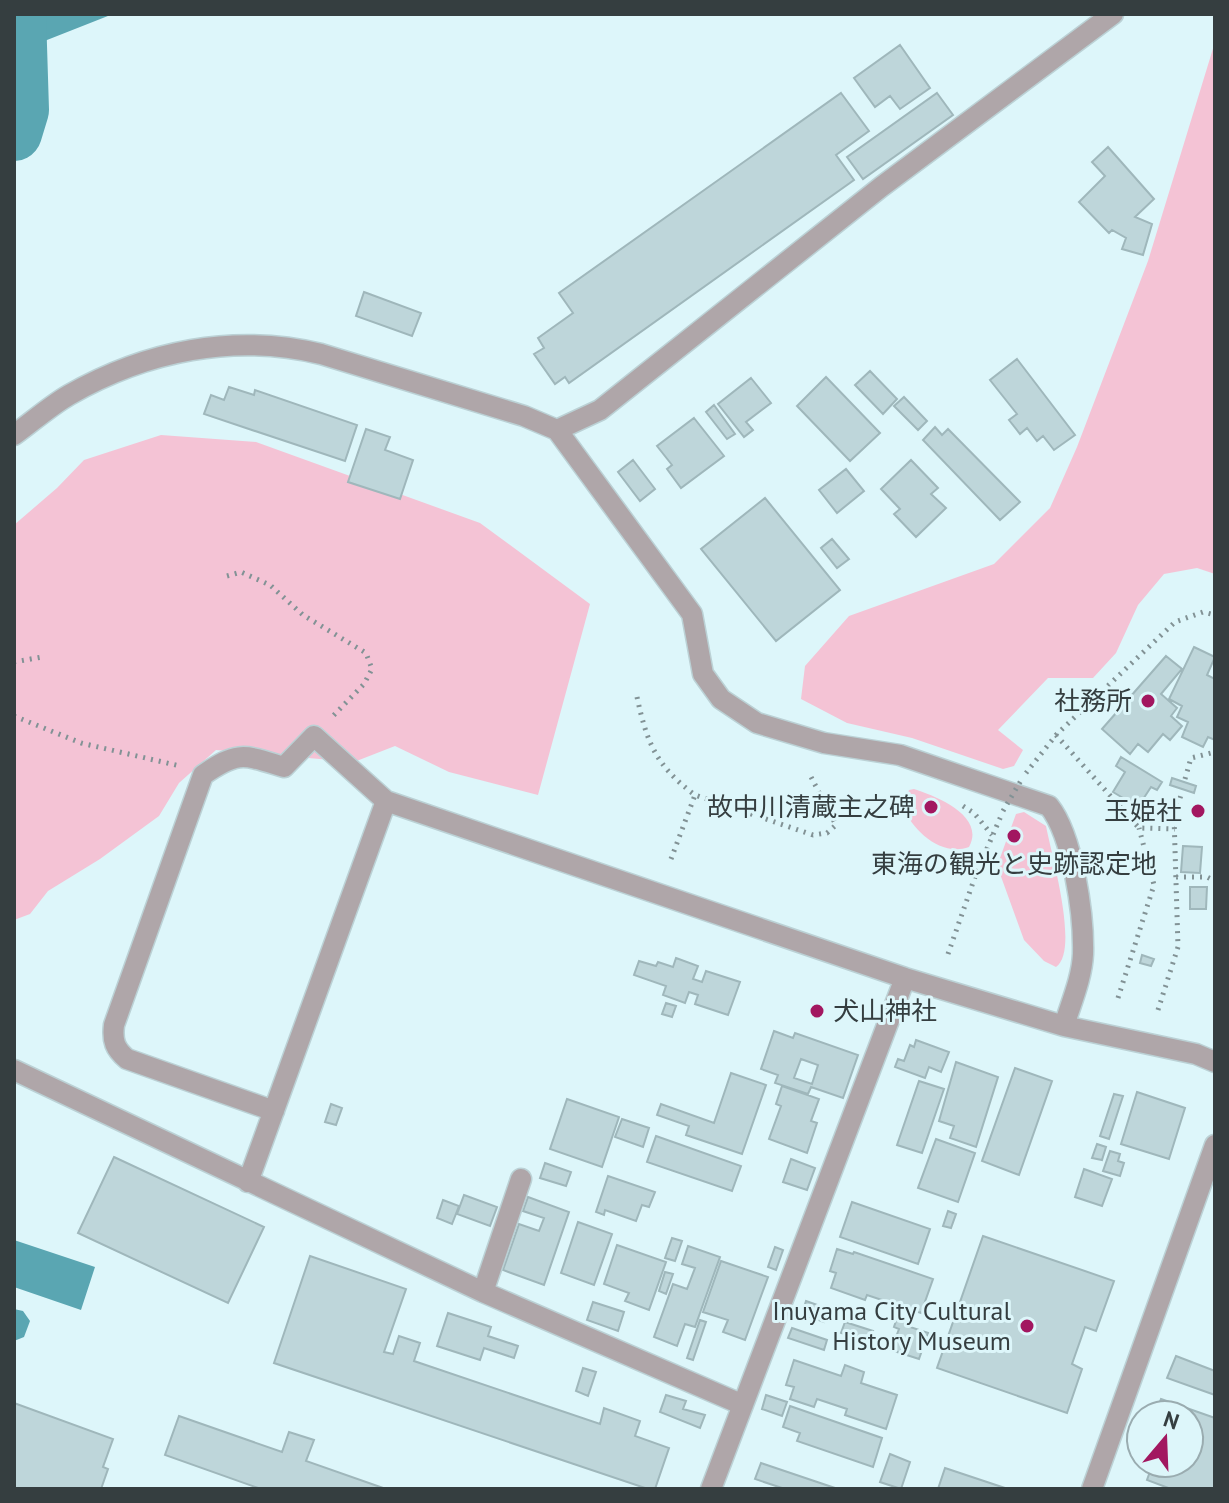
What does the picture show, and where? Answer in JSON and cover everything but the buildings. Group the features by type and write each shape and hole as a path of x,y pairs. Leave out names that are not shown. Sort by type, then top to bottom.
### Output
{"street":[{"path":"557,430 600,410 881,187 1113,14"},
{"path":"14,435 68,396 143,361 193,350 254,343 321,354 524,416 557,430 692,614 703,674 721,699 757,723 824,743 900,755 1049,806 1060,820 1078,889 1083,956 1064,1026"},
{"path":"274,1111 127,1059 119,1052 112,1038 203,775 227,758 238,756 284,767 314,736 386,801 905,978 1064,1026 1196,1054 1215,1062"},
{"path":"248,1182 386,801"},
{"path":"711,1489 905,978"},
{"path":"14,1070 483,1292 743,1405"},
{"path":"1092,1489 1215,1145"},
{"path":"483,1292 521,1179"}],"path":[{"path":"227,576 241,572 270,585 303,615 366,653 372,669 364,684 314,736"},
{"path":"948,954 976,874 1003,811 1023,777 1056,735 1175,622 1203,612 1215,615"},
{"path":"14,662 42,657"},
{"path":"637,697 646,739 681,785 695,795 813,835 827,833 836,825 810,775"},
{"path":"14,716 81,743 171,762 203,775"},
{"path":"1056,735 1139,828 1154,885 1118,998"},
{"path":"1185,779 1191,758 1215,752"},
{"path":"671,859 695,795"},
{"path":"1158,1010 1178,947 1174,817 1181,795"},
{"path":"1139,828 1175,829"},
{"path":"1176,877 1207,877 1215,881"}],"shaded area":[{"path":"1215,42 1215,574 1197,568 1164,574 1138,605 1116,653 1093,678 1048,678 998,730 1023,750 1014,766 1003,769 912,738 847,723 801,699 805,666 849,616 994,564 1050,508 1077,447 1148,261"},
{"path":"161,435 256,442 480,523 590,604 538,795 449,772 395,746 354,762 216,750 179,783 159,816 100,859 48,891 30,914 14,920 14,525 84,460"},
{"path":"914,789 946,802 965,817 971,826 969,847 948,848 921,833 903,807 909,790"},
{"path":"1024,812 1046,826 1058,878 1065,942 1063,957 1056,967 1044,961 1024,940 999,871 1000,858 1016,814"}],"water":[{"path":"14,14 113,14 14,53"},
{"path":"14,1240 95,1267 81,1310 14,1287"},
{"path":"14,1309 23,1311 30,1321 24,1337 14,1341"}],"waterway":[{"path":"14,133 21,110 18,14"}],"place":[{"name":"社務所","path":"1148,701"},
{"name":"故中川清蔵主之碑","path":"931,807"},
{"name":"玉姫社","path":"1198,811"},
{"name":"東海の観光と史跡認定地","path":"1014,836"},
{"name":"犬山神社","path":"817,1011"},
{"name":"Inuyama City Cultural History Museum","path":"1027,1326"}]}
